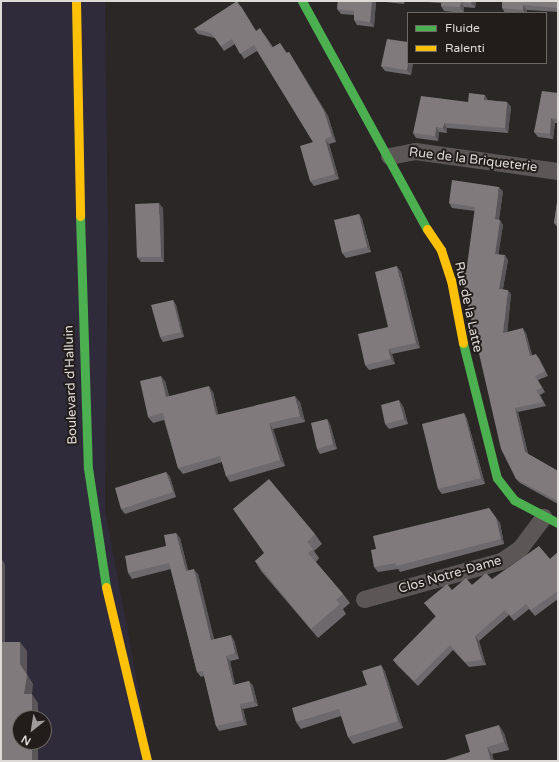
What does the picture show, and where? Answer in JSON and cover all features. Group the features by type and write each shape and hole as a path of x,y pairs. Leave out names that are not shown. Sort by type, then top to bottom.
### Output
{"main road":[{"name":"Boulevard d'Halluin","path":"76,1 83,390 88,468 106,590 147,761"},
{"name":"Rue de la Latte","path":"302,1 389,156 448,270 454,308 494,470 508,494 550,520"}],"street":[{"name":"Rue de la Briqueterie","path":"389,156 415,151 558,171"},
{"name":"Clos Notre-Dame","path":"364,599 501,561 520,548 550,520"}],"shaded area":[{"path":"1,1 105,1 108,234 105,510 152,761 1,761"}],"building":[{"path":"237,1 256,31 260,28 272,48 280,43 286,53 289,52 324,111 332,136 325,139 335,174 310,181 300,146 313,142 254,45 240,54 232,39 221,46 211,33 194,29"},
{"path":"338,1 372,1 370,22 354,20 354,11 337,9"},
{"path":"441,1 472,1 471,3 461,2 460,7 441,6"},
{"path":"502,1 558,1 558,8 523,5 523,10 502,8"},
{"path":"387,39 407,42 407,70 381,66"},
{"path":"542,91 558,93 558,119 551,118 550,134 534,132"},
{"path":"469,93 485,95 484,100 507,102 505,128 444,123 443,128 436,127 435,136 413,133 421,96 468,102"},
{"path":"452,180 499,187 495,219 500,220 495,254 505,255 499,289 508,290 503,333 523,328 530,356 536,354 545,371 535,376 542,388 536,390 543,402 515,408 525,452 558,471 558,501 516,479 501,449 460,271 466,273 475,207 449,203"},
{"path":"558,196 558,224 554,223"},
{"path":"159,203 161,257 137,257 135,204"},
{"path":"359,214 367,247 342,253 334,220"},
{"path":"397,266 416,343 388,349 391,359 365,365 358,334 388,327 375,272"},
{"path":"173,300 181,332 160,337 151,305"},
{"path":"161,376 166,397 209,386 216,415 295,396 300,416 269,423 280,460 226,476 220,456 178,468 163,413 148,417 140,381"},
{"path":"399,400 404,419 385,424 381,405"},
{"path":"464,413 481,478 438,489 422,424"},
{"path":"327,419 333,444 317,449 311,423"},
{"path":"166,472 173,492 121,509 115,488"},
{"path":"269,479 315,534 307,542 313,549 308,553 343,594 336,600 340,604 311,629 255,561 264,553 233,509"},
{"path":"489,508 496,518 501,539 396,566 396,563 374,567 371,550 376,549 373,536"},
{"path":"176,533 186,571 194,569 211,640 231,635 235,653 226,656 233,685 249,681 254,701 240,704 243,720 216,726 203,671 197,672 169,563 128,573 125,556 166,546 164,535"},
{"path":"539,546 550,559 558,552 558,591 531,610 526,604 511,616 505,610 475,636 482,660 465,662 450,645 414,681 393,660 436,616 424,603 447,584 452,590 466,578 472,585 486,573 492,579"},
{"path":"1,642 20,642 20,664 27,675 24,694 32,694 32,710 12,710 12,750 32,750 32,761 1,761"},
{"path":"381,665 398,721 348,737 339,709 296,722 292,708 367,685 362,671"},
{"path":"499,725 504,742 487,747 491,761 445,760 470,752 465,735"}],"traffic: fast":[{"path":"302,1 427,229"},
{"path":"80,216 88,468 106,587"},
{"path":"463,343 497,478 514,500 558,523"}],"traffic: slow":[{"path":"76,1 80,216"},
{"path":"427,229 441,250 451,280 463,343"},
{"path":"106,587 147,761"}]}
